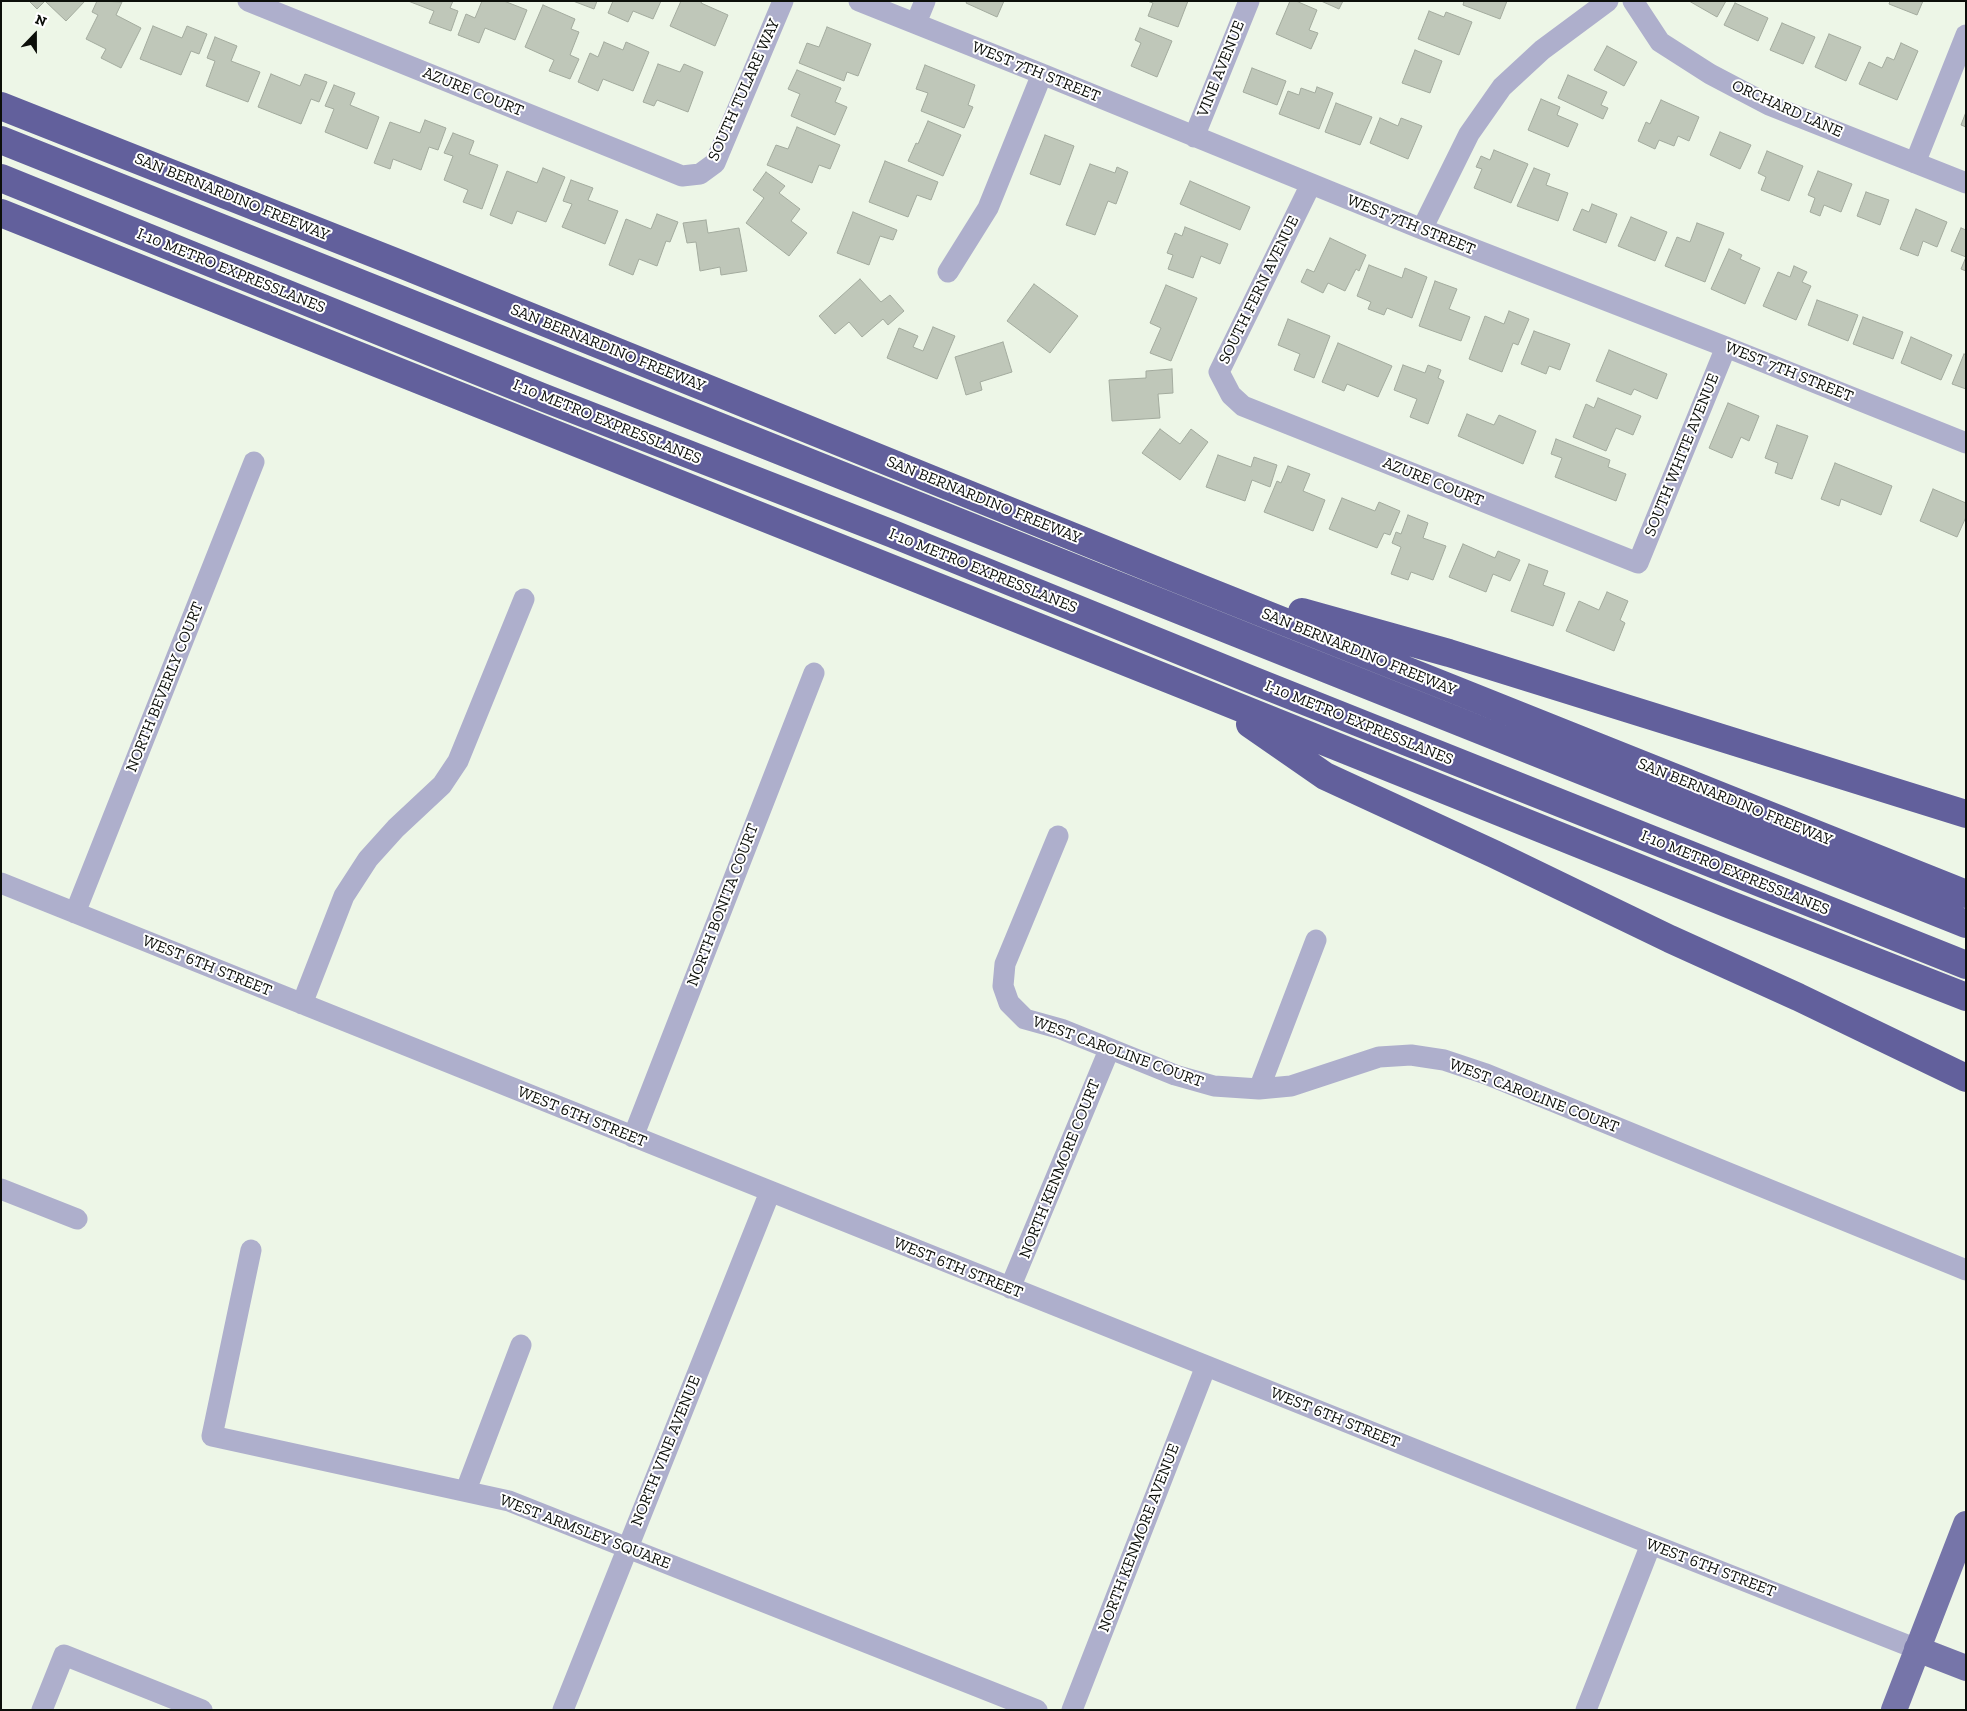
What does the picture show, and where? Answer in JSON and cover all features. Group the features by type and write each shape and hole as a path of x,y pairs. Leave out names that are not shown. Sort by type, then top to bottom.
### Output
{"highway":[{"name":"SAN BERNARDINO FREEWAY","path":"1,106 403,265 1170,576 1966,894"},
{"path":"1,140 1966,924"},
{"name":"I-10 METRO EXPRESSLANES","path":"1,178 1966,964"},
{"path":"1,213 1712,898 1966,997"},
{"path":"1170,576 1449,653 1966,814"},
{"path":"1206,694 1325,776 1966,1078"}],"main road":[{"path":"1894,1710 1966,1524"},
{"path":"1917,1649 1966,1668"}],"street":[{"name":"AZURE COURT","path":"248,1 682,176 700,174"},
{"name":"SOUTH TULARE WAY","path":"700,174 715,163 783,1"},
{"name":"WEST 7TH STREET","path":"859,1 1422,229 1966,443"},
{"path":"916,23 925,1"},
{"name":"VINE AVENUE","path":"1194,137 1249,1"},
{"path":"1422,229 1469,134 1502,87 1542,50 1608,1"},
{"name":"ORCHARD LANE","path":"1632,1 1660,42 1710,74 1769,105 1966,183"},
{"path":"1915,163 1966,35"},
{"path":"948,272 988,208 1042,74"},
{"name":"SOUTH FERN AVENUE","path":"1231,395 1219,372 1311,184"},
{"name":"SOUTH WHITE AVENUE","path":"1638,563 1726,347"},
{"name":"AZURE COURT","path":"1231,395 1243,406 1638,563"},
{"name":"NORTH BEVERLY COURT","path":"75,913 254,462"},
{"path":"302,1004 344,896 363,866 396,828 442,785 458,761 524,599"},
{"name":"NORTH BONITA COURT","path":"633,1137 814,674"},
{"name":"WEST CAROLINE COURT","path":"1058,836 1005,964 1003,986 1008,1003 1025,1019 1061,1029 1109,1050 1175,1075 1214,1086 1258,1089 1291,1086 1379,1057 1411,1055 1444,1060 1486,1074 1966,1270"},
{"name":"WEST 6TH STREET","path":"1,884 1917,1649"},
{"path":"1258,1089 1316,940"},
{"name":"NORTH KENMORE COURT","path":"1010,1288 1109,1050"},
{"path":"1,1189 77,1219"},
{"name":"NORTH VINE AVENUE","path":"563,1710 770,1192"},
{"name":"WEST ARMSLEY SQUARE","path":"251,1250 212,1436 466,1490 509,1501 1037,1710"},
{"path":"466,1490 521,1345"},
{"name":"NORTH KENMORE AVENUE","path":"1072,1710 1206,1366"},
{"path":"1586,1710 1651,1544"},
{"path":"42,1710 64,1655 202,1710"}],"building":[{"path":"29,1 45,1 37,9"},
{"path":"45,1 85,1 66,21"},
{"path":"97,1 122,2 116,15 141,28 121,68 101,58 106,49 86,39 98,15 92,12"},
{"path":"408,1 453,1 450,8 458,11 451,31 429,23 434,11"},
{"path":"482,1 504,1 527,10 515,40 485,28 479,43 458,35 466,14 475,18"},
{"path":"573,1 597,1 594,9"},
{"path":"613,1 661,1 653,19 633,11 628,22 608,13"},
{"path":"681,1 702,1 701,3 728,15 715,46 670,26"},
{"path":"967,1 1004,1 997,17 966,3"},
{"path":"1147,1 1188,1 1178,27 1148,16 1153,3"},
{"path":"1290,1 1296,1 1317,10 1309,30 1318,33 1311,49 1276,34"},
{"path":"1321,1 1343,1 1339,9"},
{"path":"1464,1 1507,1 1500,19 1463,5"},
{"path":"1689,1 1726,1 1717,17"},
{"path":"1890,1 1923,1 1917,15 1889,4"},
{"path":"1735,3 1768,18 1758,41 1724,25"},
{"path":"543,5 575,19 571,29 579,32 570,55 579,59 570,79 549,71 554,60 525,47"},
{"path":"1429,11 1444,17 1446,12 1472,22 1459,55 1418,39"},
{"path":"1782,23 1815,37 1803,64 1770,50"},
{"path":"153,26 182,38 187,26 207,34 199,54 191,51 181,75 140,59"},
{"path":"827,27 871,44 858,76 847,72 844,81 799,63 807,43 819,47"},
{"path":"1140,28 1172,41 1157,77 1131,66 1141,43 1135,40"},
{"path":"1829,34 1861,47 1846,81 1815,67"},
{"path":"215,37 237,46 231,61 260,72 248,102 206,86 215,61 207,58"},
{"path":"604,42 623,50 626,42 649,52 633,91 603,79 598,91 578,82 590,53 598,57"},
{"path":"1901,43 1918,51 1897,100 1859,84 1869,62 1882,68 1887,57 1894,60"},
{"path":"1607,46 1637,62 1624,86 1594,70"},
{"path":"1415,50 1442,61 1430,93 1402,83"},
{"path":"658,64 680,72 684,64 703,72 688,112 657,100 654,106 643,102"},
{"path":"925,65 975,85 968,105 973,107 964,128 921,111 928,93 916,89"},
{"path":"1252,68 1286,81 1277,105 1243,92"},
{"path":"797,70 841,88 835,102 847,107 835,135 791,116 800,94 788,89"},
{"path":"271,74 300,86 305,74 327,82 319,102 311,99 301,124 258,107"},
{"path":"1568,75 1607,92 1601,105 1608,108 1603,119 1558,98"},
{"path":"334,85 355,93 350,105 379,117 367,149 325,132 334,109 325,106"},
{"path":"1317,87 1333,93 1319,129 1279,114 1288,91 1299,95 1301,88 1315,93"},
{"path":"1541,99 1560,107 1557,115 1578,124 1568,147 1528,130"},
{"path":"1661,100 1699,117 1689,141 1678,136 1674,146 1659,140 1655,149 1638,141 1646,122 1650,124"},
{"path":"1336,103 1372,117 1360,145 1325,132"},
{"path":"1966,112 1966,127 1961,125"},
{"path":"1380,118 1398,126 1401,118 1422,126 1408,159 1370,143"},
{"path":"425,120 446,128 438,150 429,147 421,170 393,159 390,169 374,163 390,122 420,133"},
{"path":"928,121 961,135 943,176 908,161"},
{"path":"797,127 840,145 830,169 819,165 812,183 767,165 776,145 788,149"},
{"path":"1720,132 1751,145 1740,169 1710,155"},
{"path":"453,133 474,141 469,154 498,165 482,209 463,202 468,190 444,180 453,156 444,153"},
{"path":"1045,135 1074,146 1060,185 1030,174"},
{"path":"1494,150 1528,164 1511,203 1474,188 1482,169 1476,167 1481,156 1490,160"},
{"path":"1767,151 1803,166 1789,201 1761,190 1766,177 1758,173"},
{"path":"885,161 938,182 931,200 917,195 908,217 869,202"},
{"path":"1090,164 1115,173 1117,167 1128,172 1116,204 1108,201 1095,235 1066,225"},
{"path":"543,168 565,177 546,222 517,211 512,224 490,215 507,171 537,183"},
{"path":"1534,168 1550,174 1546,185 1568,193 1558,221 1517,206"},
{"path":"1818,171 1852,184 1841,212 1824,205 1820,216 1810,212 1815,198 1808,195"},
{"path":"766,172 785,186 779,193 800,209 791,221 807,233 789,256 746,223 764,198 753,190"},
{"path":"571,180 593,188 588,200 618,211 605,244 562,227 572,204 563,201"},
{"path":"1190,181 1250,207 1240,230 1180,204"},
{"path":"1866,192 1889,200 1880,225 1857,216"},
{"path":"1592,204 1617,214 1606,243 1573,230 1582,209 1589,212"},
{"path":"1916,209 1947,222 1937,247 1923,241 1918,256 1900,249"},
{"path":"853,212 897,230 893,240 880,236 869,265 837,253"},
{"path":"657,214 678,222 670,242 666,241 657,266 639,259 633,275 609,265 626,219 651,229"},
{"path":"1631,217 1667,232 1655,261 1618,246"},
{"path":"706,220 708,233 739,228 747,271 721,275 720,267 700,271 696,242 687,243 683,223"},
{"path":"1697,223 1724,233 1705,282 1665,266 1677,237 1690,242"},
{"path":"1185,227 1228,244 1220,264 1201,256 1193,278 1168,269 1173,255 1167,253 1175,233 1182,236"},
{"path":"1961,228 1966,230 1966,257 1951,251"},
{"path":"1330,238 1366,255 1359,271 1356,269 1345,291 1328,283 1323,293 1301,282 1307,269 1314,272"},
{"path":"1729,249 1742,255 1740,259 1760,268 1745,304 1711,289"},
{"path":"1966,257 1966,271 1961,269"},
{"path":"1369,265 1402,278 1405,268 1427,277 1412,318 1387,308 1384,315 1368,309 1371,302 1357,296"},
{"path":"1794,266 1807,272 1802,282 1811,286 1796,320 1763,306 1778,272 1790,277"},
{"path":"860,279 881,302 890,295 904,311 888,325 883,319 862,337 849,322 835,334 819,316"},
{"path":"1435,281 1457,289 1449,309 1470,317 1461,341 1419,326"},
{"path":"1034,284 1078,316 1050,353 1007,321"},
{"path":"1166,285 1197,298 1171,361 1150,353 1161,328 1150,323"},
{"path":"1817,300 1858,315 1848,341 1808,325"},
{"path":"1509,311 1529,319 1518,345 1513,343 1502,372 1469,359 1485,316 1504,324"},
{"path":"1863,317 1903,332 1893,359 1853,344"},
{"path":"1288,319 1330,336 1314,378 1294,370 1300,354 1278,345"},
{"path":"933,327 955,336 937,379 887,358 899,328 918,336 913,347 923,351"},
{"path":"1534,331 1570,344 1560,370 1549,366 1546,374 1521,364"},
{"path":"1911,337 1952,355 1941,380 1901,363"},
{"path":"1003,342 1012,372 980,382 982,390 966,395 955,357"},
{"path":"1338,343 1392,366 1378,397 1347,384 1344,391 1322,382"},
{"path":"1609,350 1667,374 1657,399 1634,389 1631,395 1596,381"},
{"path":"1964,354 1966,355 1966,389 1952,384"},
{"path":"1403,365 1425,373 1428,365 1441,370 1438,378 1444,381 1428,424 1410,417 1417,399 1394,390"},
{"path":"1172,369 1173,393 1158,394 1160,418 1112,421 1109,380 1146,378 1146,371"},
{"path":"1598,398 1641,416 1633,435 1616,428 1606,451 1573,437 1586,404 1594,408"},
{"path":"1728,403 1759,416 1749,441 1741,437 1732,458 1709,448"},
{"path":"1467,414 1494,425 1499,415 1536,431 1523,464 1458,436"},
{"path":"1777,425 1808,436 1792,479 1775,473 1778,463 1765,458"},
{"path":"1160,429 1180,444 1191,429 1208,442 1180,480 1142,453"},
{"path":"1556,439 1610,460 1608,467 1626,474 1616,501 1555,477 1562,458 1551,454"},
{"path":"1218,455 1251,467 1254,457 1277,465 1270,487 1252,480 1245,501 1206,487"},
{"path":"1835,463 1892,486 1881,515 1841,499 1839,506 1821,499"},
{"path":"1288,466 1310,474 1303,491 1325,500 1313,531 1264,512 1277,481 1281,483"},
{"path":"1933,489 1966,503 1966,517 1957,537 1920,521"},
{"path":"1342,498 1375,511 1379,502 1400,511 1390,535 1384,533 1377,548 1329,529"},
{"path":"1408,515 1428,523 1423,538 1446,546 1433,580 1411,572 1408,580 1391,574 1401,547 1392,543 1396,532 1401,534"},
{"path":"1463,544 1495,558 1498,551 1520,560 1510,581 1493,574 1486,592 1449,577"},
{"path":"1529,564 1548,571 1543,585 1565,593 1553,626 1511,611"},
{"path":"1607,592 1628,601 1620,620 1625,623 1614,651 1566,631 1579,601 1599,610"}]}
